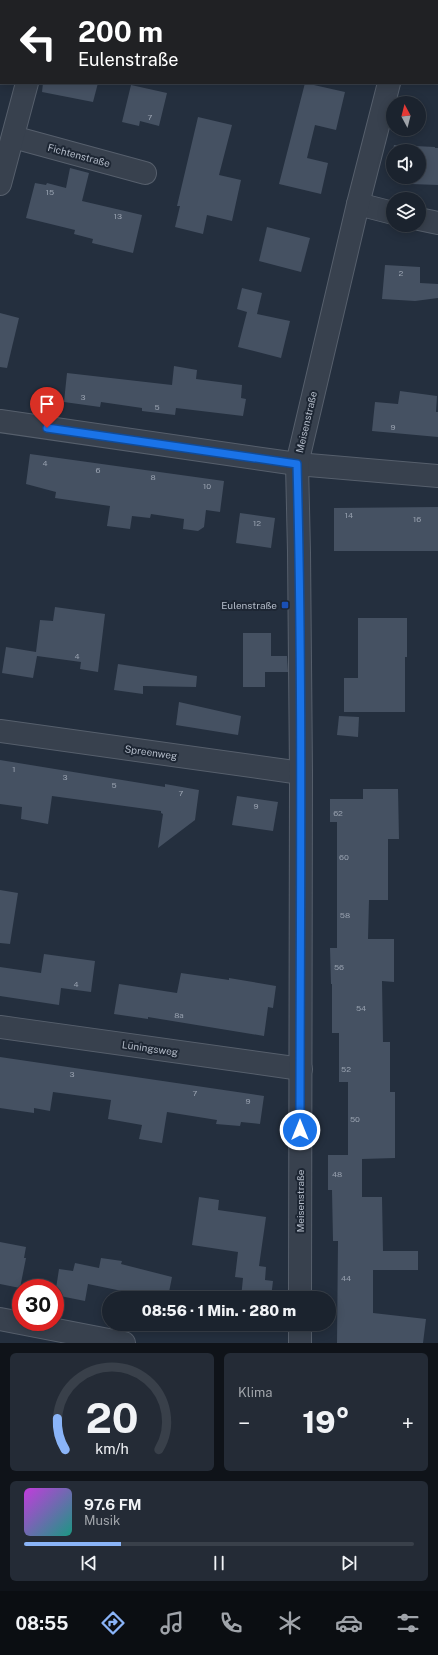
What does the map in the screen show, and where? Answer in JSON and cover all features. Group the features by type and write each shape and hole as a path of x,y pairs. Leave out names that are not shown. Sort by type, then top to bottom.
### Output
{"street":[{"path":"0,184 27,84"},
{"name":"Meisenstraße","path":"300,1291 301,773 297,464 358,204 389,84"},
{"name":"Fichtenstraße","path":"13,137 145,173"},
{"path":"358,204 386,211"},
{"path":"426,220 438,223"},
{"path":"0,421 297,464 438,476"},
{"name":"Spreenweg","path":"0,731 301,773"},
{"name":"Lüningsweg","path":"0,1027 301,1068"},
{"path":"0,1319 124,1343"},
{"path":"300,1331 300,1343"}],"building":[{"path":"43,84 98,84 93,102 42,92"},
{"path":"305,84 345,92 336,130 315,125 307,158 328,163 321,194 279,184"},
{"path":"131,85 167,93 159,126 140,121 139,126 122,122"},
{"path":"198,117 232,125 219,175 241,180 232,221 207,215 203,234 175,227 180,206 177,206"},
{"path":"426,147 438,148 438,185 411,184 426,184"},
{"path":"70,168 89,173 82,201 142,215 133,253 92,243 93,239 74,234 75,230 26,218 35,183 46,185 47,183 66,188"},
{"path":"267,227 310,238 301,272 259,261"},
{"path":"385,265 420,267 420,283 438,284 438,298 415,301 382,299"},
{"path":"242,288 262,293 257,314 290,321 281,358 238,347 247,312 237,309"},
{"path":"0,313 19,318 7,368 0,367"},
{"path":"174,366 197,370 196,379 242,385 241,398 246,399 243,416 176,408 175,415 142,411 142,408 101,402 100,407 64,402 67,373 172,385"},
{"path":"400,391 437,396 436,412 438,412 438,437 372,431 375,402 398,404"},
{"path":"30,454 224,481 220,512 206,510 204,527 198,531 183,529 184,519 151,514 150,518 132,516 130,529 107,526 110,506 55,498 56,492 26,484"},
{"path":"438,507 438,551 334,551 334,508"},
{"path":"240,513 275,518 271,548 236,543"},
{"path":"55,607 105,614 98,672 80,669 81,662 37,656 33,678 2,673 6,647 36,652 40,620 53,621"},
{"path":"358,618 407,618 405,712 344,712 344,678 358,678"},
{"path":"243,633 271,633 271,656 287,656 288,672 265,672 265,687 243,687"},
{"path":"118,664 197,676 196,687 143,686 143,694 114,690"},
{"path":"179,702 241,716 238,735 176,725"},
{"path":"339,716 359,717 358,737 337,735"},
{"path":"0,760 165,787 165,784 199,790 195,820 158,848 163,814 161,811 52,796 48,824 21,819 22,807 0,804"},
{"path":"363,789 398,789 399,839 388,839 388,900 369,900 368,939 394,939 394,982 382,981 383,1042 390,1042 390,1092 395,1092 395,1158 362,1159 362,1197 382,1197 383,1251 418,1251 418,1270 373,1270 373,1313 426,1319 423,1343 337,1343 338,1241 333,1241 332,1190 328,1190 328,1155 348,1155 348,1082 339,1082 339,1033 332,1033 330,948 337,948 337,822 330,822 330,799 363,799"},
{"path":"237,796 278,802 273,831 232,825"},
{"path":"0,890 18,893 10,944 0,943"},
{"path":"44,954 95,961 91,992 61,988 59,1005 0,996 0,967 41,973"},
{"path":"181,973 229,980 229,978 276,986 273,1008 268,1007 264,1036 148,1017 148,1019 114,1014 119,984 177,993"},
{"path":"0,1057 264,1096 260,1124 241,1122 240,1126 216,1124 217,1120 167,1112 162,1143 139,1139 142,1125 108,1119 111,1100 53,1092 50,1111 34,1108 34,1113 0,1108"},
{"path":"199,1197 219,1200 218,1210 266,1217 259,1266 266,1267 265,1280 273,1281 272,1291 242,1291 243,1278 235,1277 238,1252 192,1245"},
{"path":"0,1242 26,1247 24,1258 26,1258 22,1279 12,1279 12,1286 0,1284"},
{"path":"101,1258 122,1261 121,1264 172,1277 169,1291 122,1291 88,1284 85,1301 64,1297 64,1279 57,1279 59,1269 73,1271 75,1263 99,1268"}],"place":[{"name":"Eulenstraße","path":"285,605"}],"route":[{"path":"47,428 297,464 301,773 300,1130"}]}
